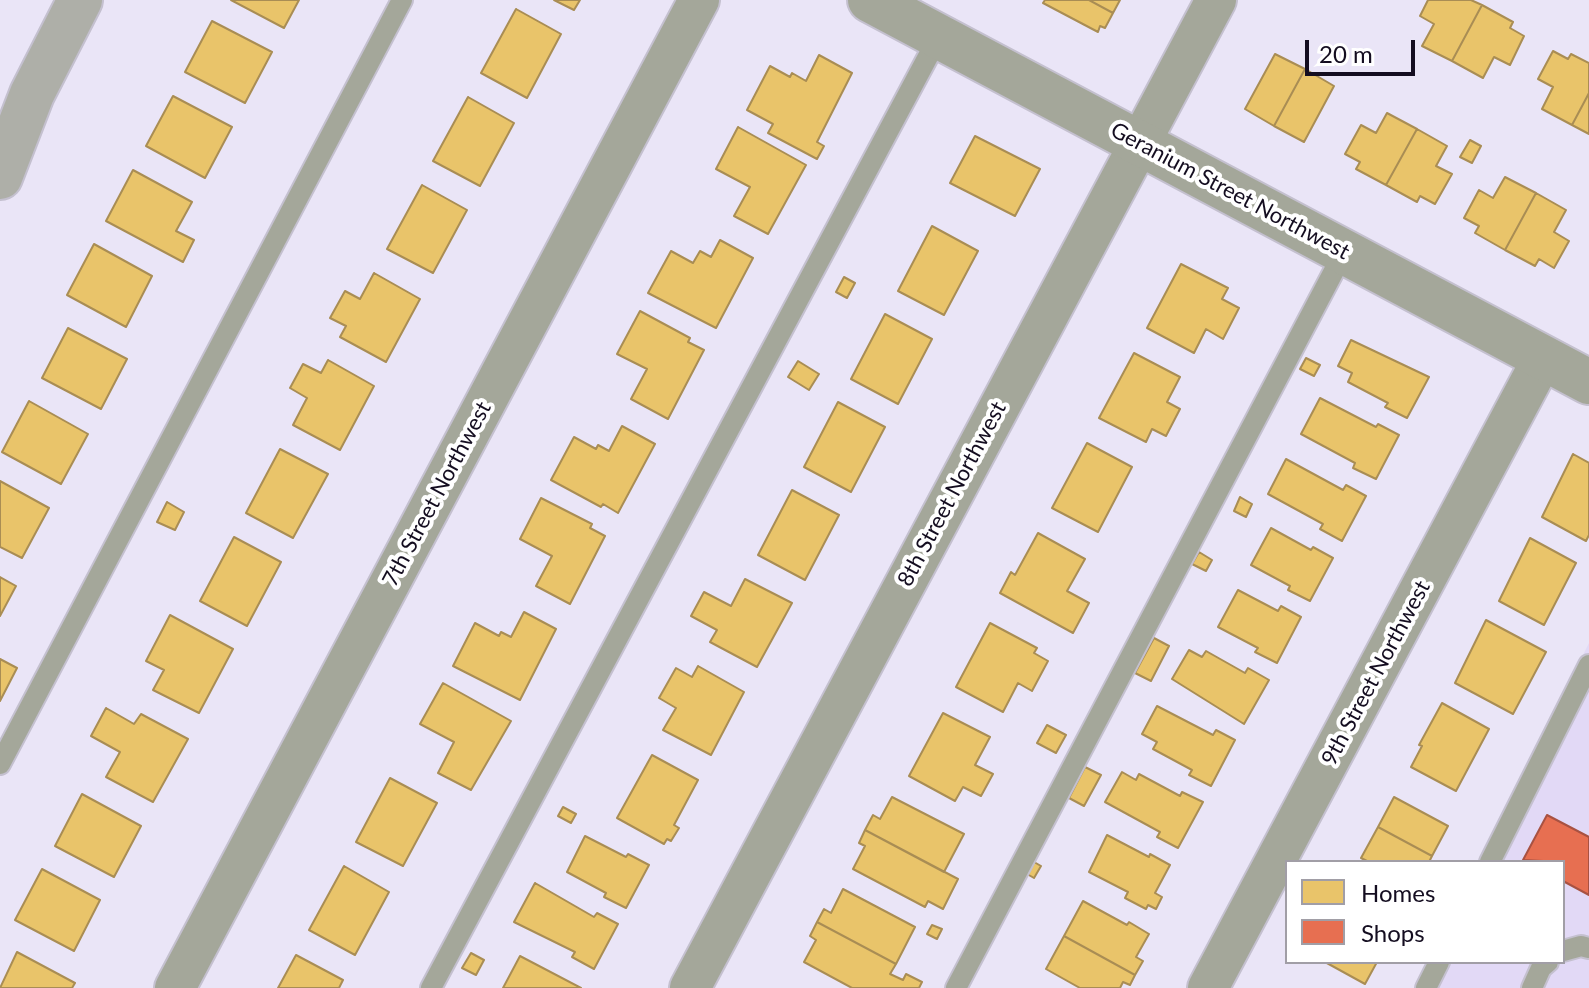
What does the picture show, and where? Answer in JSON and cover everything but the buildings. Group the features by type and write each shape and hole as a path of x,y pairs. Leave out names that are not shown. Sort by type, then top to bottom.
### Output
{"main road":[{"path":"0,177 32,94 80,0"}],"street":[{"name":"7th Street Northwest","path":"175,988 699,0"},
{"name":"Geranium Street Northwest","path":"870,0 1589,382"},
{"name":"8th Street Northwest","path":"690,988 1216,0"},
{"name":"9th Street Northwest","path":"1208,988 1543,358"}],"lane":[{"path":"0,764 402,0"},
{"path":"431,988 939,36"},
{"path":"956,988 1344,252"},
{"path":"1491,860 1589,665"},
{"path":"1565,950 1581,946 1589,948"},
{"path":"1426,988 1438,964"},
{"path":"1532,988 1546,964"}],"shaded area":[{"path":"1589,643 1589,988 1417,988 1429,964 1565,964 1565,860 1481,860"}]}
